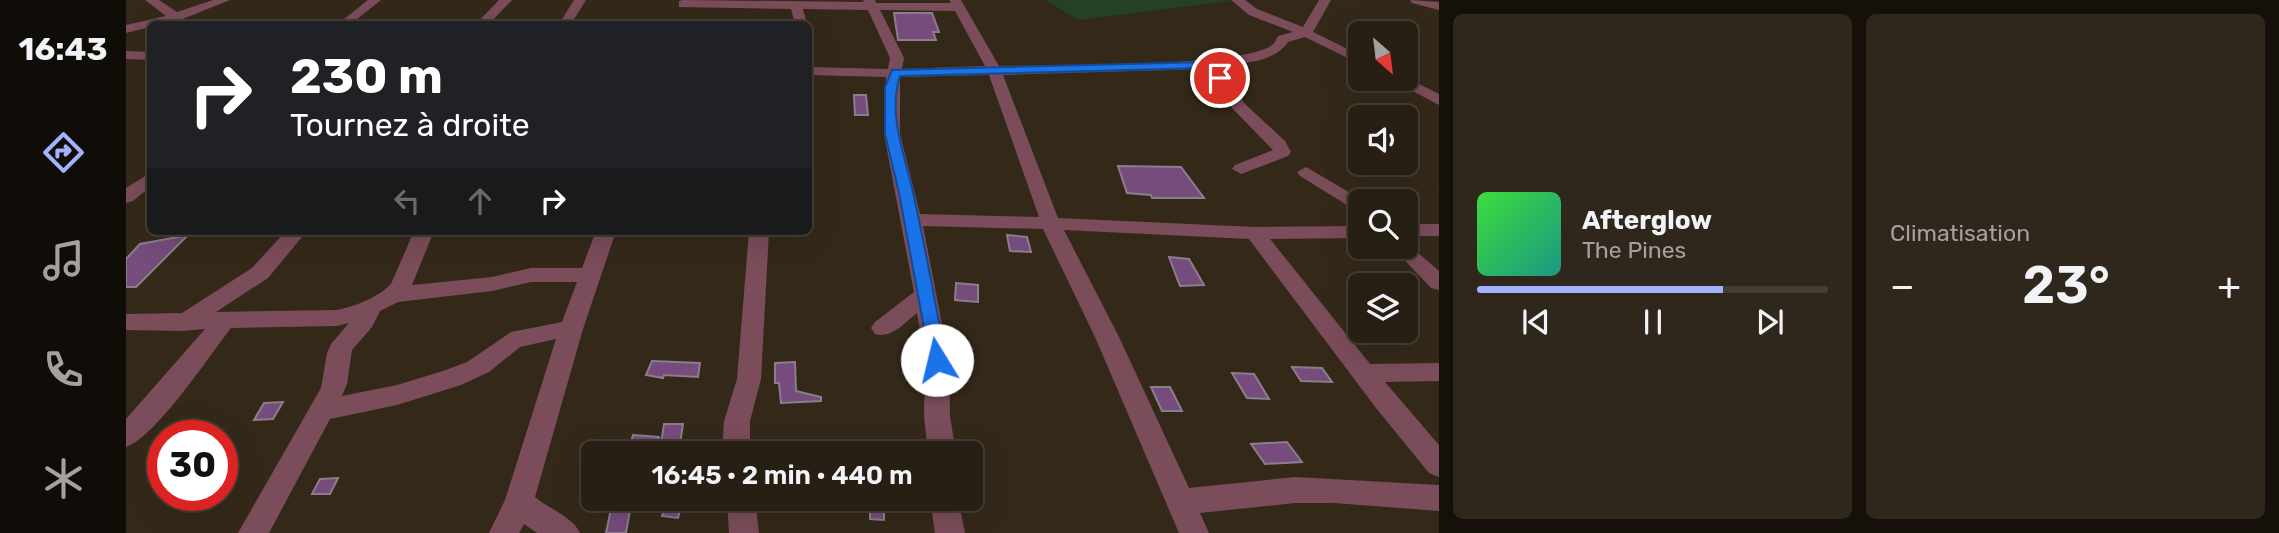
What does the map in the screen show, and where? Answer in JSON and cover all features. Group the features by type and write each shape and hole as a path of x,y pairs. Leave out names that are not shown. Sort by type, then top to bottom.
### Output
{"street":[{"path":"151,0 176,17"},
{"path":"159,21 224,0"},
{"path":"348,21 374,0"},
{"path":"485,21 506,0"},
{"path":"567,21 580,0"},
{"path":"1237,0 1253,12 1306,33 1348,54"},
{"path":"812,71 896,73 1208,65 1259,56 1277,48 1283,39 1306,33 1325,0"},
{"path":"1416,0 1439,6"},
{"path":"796,2 800,21"},
{"path":"683,6 796,2 956,3 995,71 1051,224 1107,337 1194,533"},
{"path":"870,3 897,58 891,87 892,134 912,220 939,371 937,416 940,441"},
{"path":"126,29 147,24"},
{"path":"126,55 147,56"},
{"path":"1208,65 1232,92 1237,105 1279,145 1282,152 1241,169"},
{"path":"1418,90 1439,100"},
{"path":"1306,172 1348,199"},
{"path":"126,197 147,180"},
{"path":"912,220 988,220 1255,233 1348,232"},
{"path":"1418,230 1439,230"},
{"path":"1255,233 1366,373 1385,401 1439,465"},
{"path":"183,323 260,273 293,235"},
{"path":"253,533 338,375 341,347 381,302 400,287 422,235"},
{"path":"504,533 519,502 571,329 605,235"},
{"path":"736,441 737,421 749,379 759,235"},
{"path":"1414,259 1439,283"},
{"path":"126,322 337,318 381,302 531,275 591,275"},
{"path":"883,328 925,295"},
{"path":"126,436 153,409 224,321"},
{"path":"321,410 375,402 423,389 485,364 503,346 523,336 571,329"},
{"path":"1366,373 1439,372"},
{"path":"1180,502 1294,490 1334,490 1439,498"},
{"path":"519,502 541,520 565,533"},
{"path":"742,511 744,533"},
{"path":"946,511 950,533"}],"green space":[{"path":"1045,0 1226,0 1229,1 1079,20"}],"building":[{"path":"894,13 932,13 939,32 933,32 936,40 898,40"},
{"path":"854,95 866,95 868,115 855,115"},
{"path":"1118,166 1181,167 1204,198 1152,198 1151,195 1127,193"},
{"path":"188,235 136,287 126,287 126,259 140,244"},
{"path":"1007,235 1027,237 1031,252 1010,251"},
{"path":"1169,257 1189,259 1204,285 1180,286"},
{"path":"956,283 978,285 978,302 955,300"},
{"path":"652,361 700,363 698,377 664,375 663,378 646,375"},
{"path":"795,362 796,391 821,397 821,401 781,403 779,383 775,383 775,363"},
{"path":"1292,367 1322,368 1332,382 1301,381"},
{"path":"1232,373 1254,374 1269,399 1247,398"},
{"path":"1151,387 1170,387 1182,411 1162,411"},
{"path":"283,402 273,419 254,420 264,403"},
{"path":"664,424 683,424 680,441 661,441"},
{"path":"633,435 659,437 658,441 631,441"},
{"path":"1287,442 1302,462 1265,464 1251,444"},
{"path":"338,478 330,494 312,494 320,479"},
{"path":"611,511 630,511 626,533 606,533"},
{"path":"663,511 680,511 678,518 662,516"},
{"path":"870,511 884,511 884,520 870,519"}],"route":[{"path":"937,360 918,248 892,134 891,87 896,73 1208,65 1220,78"}]}
